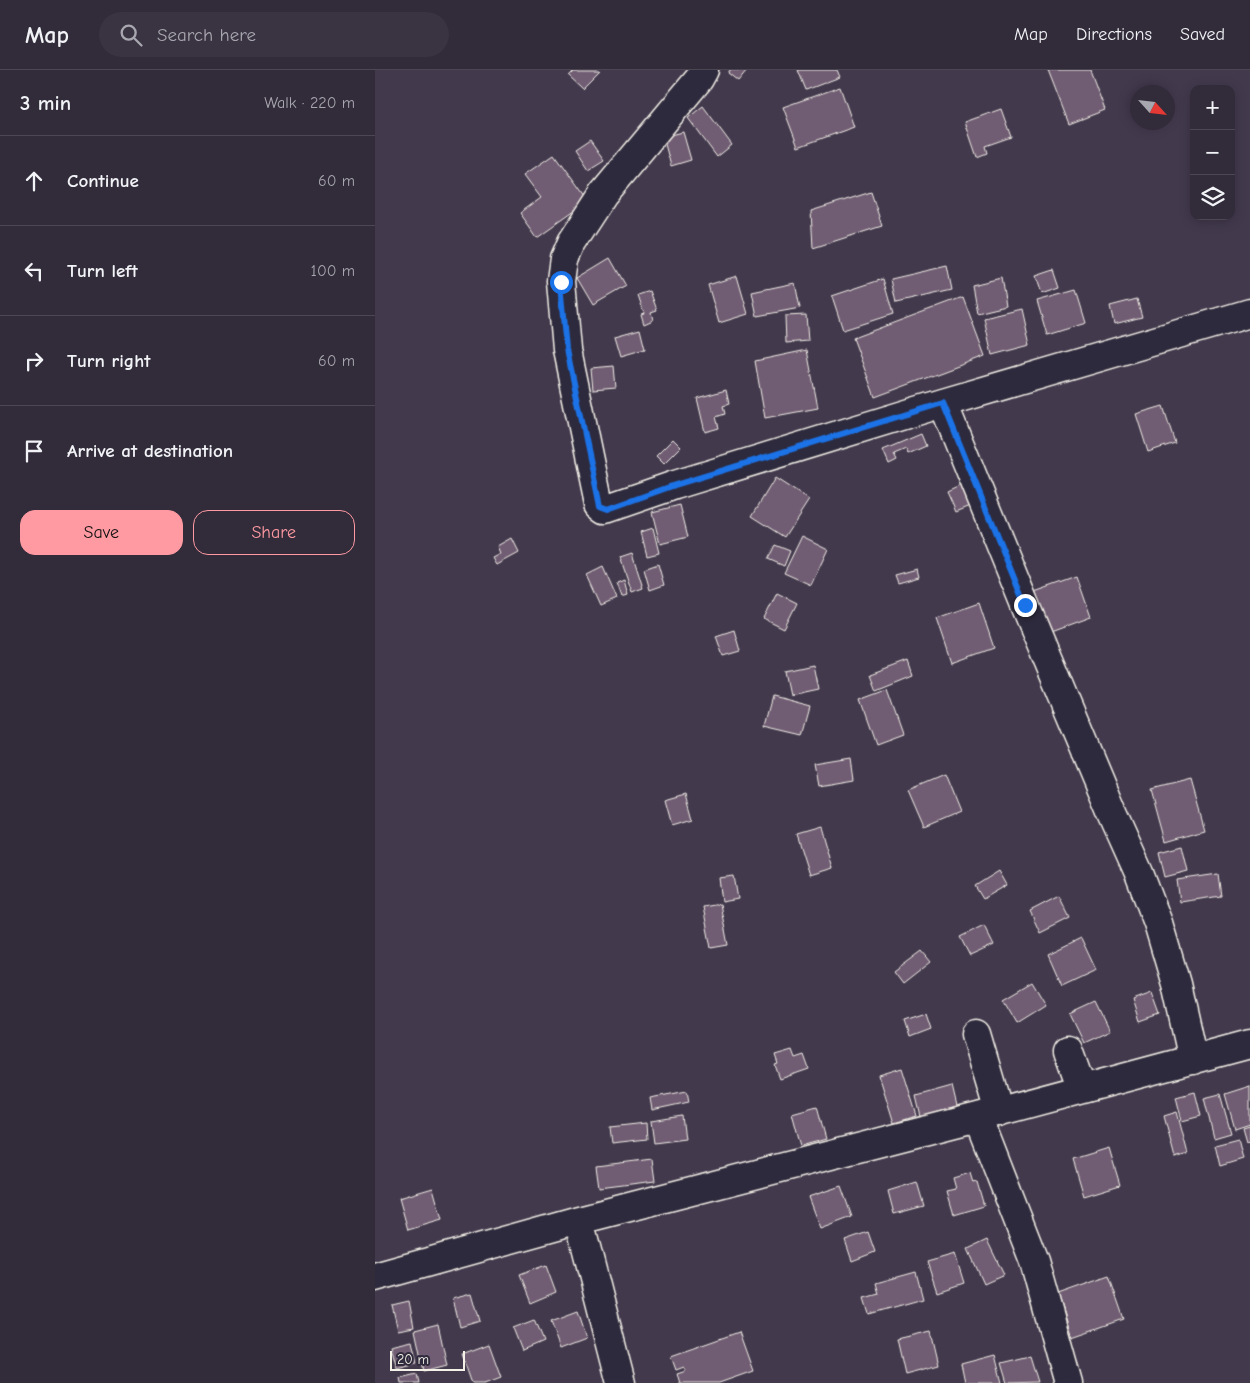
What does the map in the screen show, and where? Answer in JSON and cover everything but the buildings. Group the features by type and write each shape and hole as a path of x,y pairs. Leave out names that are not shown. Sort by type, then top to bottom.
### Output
{"street":[{"path":"704,70 699,79 603,194 571,243 564,259 561,282 567,350 600,506 608,509 675,485 943,403 1250,313"},
{"path":"943,403 1025,605 1113,816 1139,873 1158,923 1193,1060"},
{"path":"976,1034 988,1115 1034,1262 1068,1383"},
{"path":"375,1277 579,1220 988,1115 1250,1044"},
{"path":"1068,1050 1082,1090"},
{"path":"579,1220 621,1383"}],"route":[{"path":"561,282 567,350 600,506 608,509 675,485 943,403 1025,605"}]}
